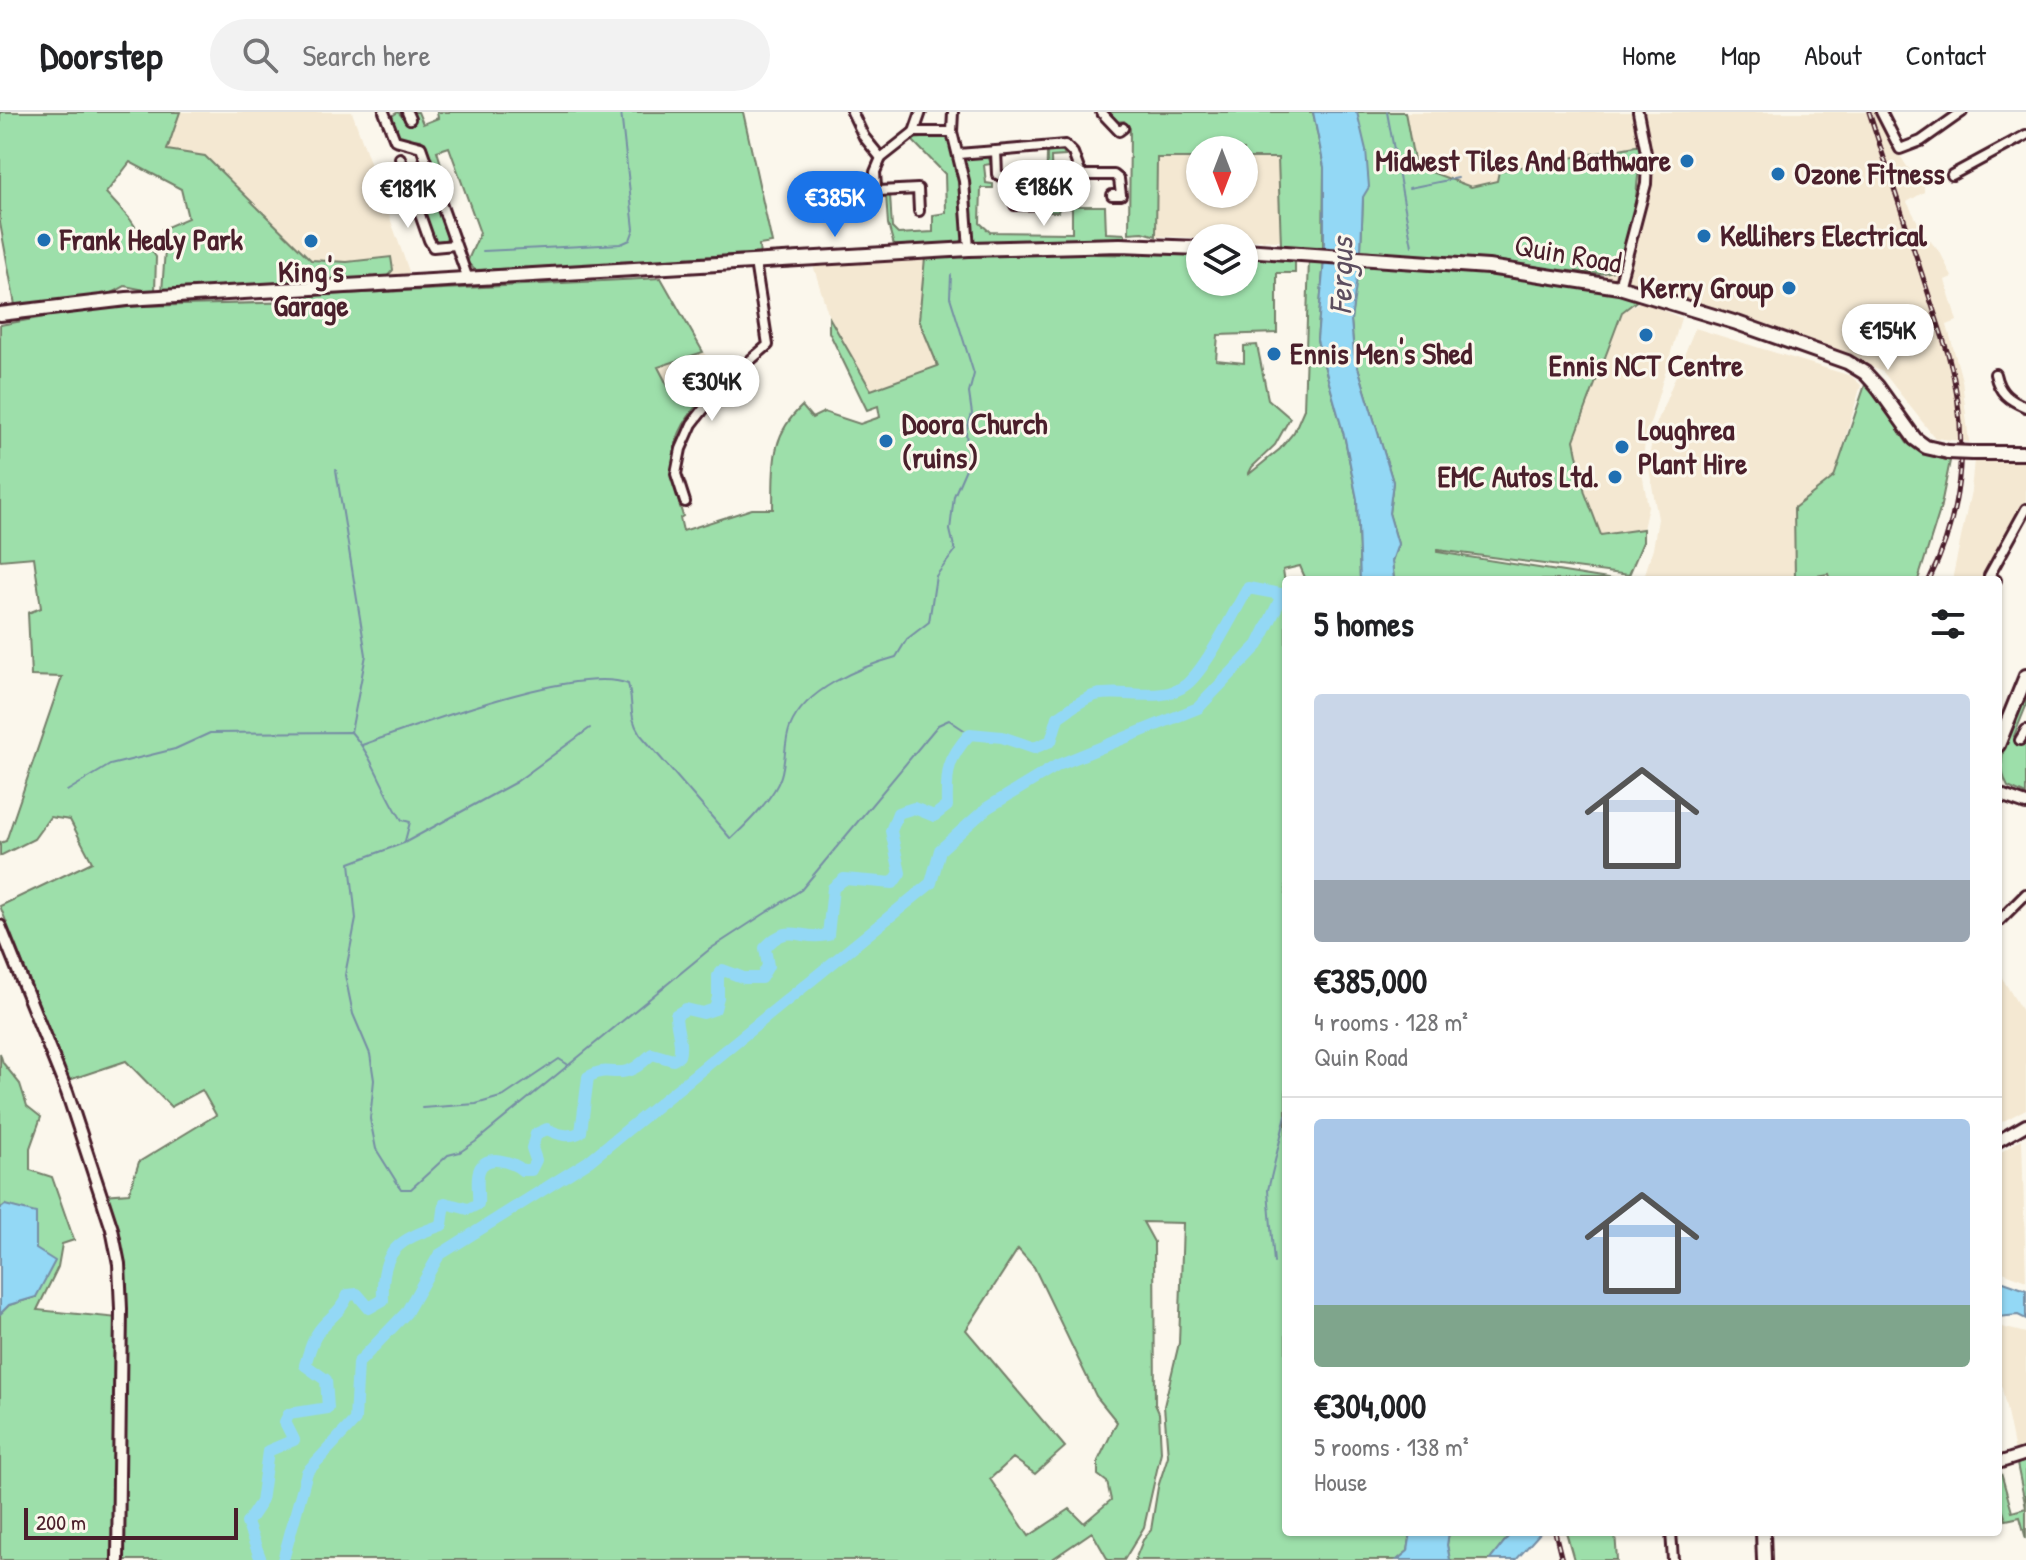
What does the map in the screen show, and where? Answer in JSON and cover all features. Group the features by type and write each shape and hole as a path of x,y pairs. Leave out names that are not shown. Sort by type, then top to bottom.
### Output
{"main road":[{"path":"0,314 127,299 969,249 1120,245 1186,247"},
{"name":"Quin Road","path":"1258,251 1488,267 1619,287 1737,323 1847,362 1865,373 1915,439 1926,447 1948,452 2026,453"},
{"path":"2002,735 2026,676"},
{"path":"1763,1536 1764,1560"}],"street":[{"path":"384,112 395,140 421,147 468,279"},
{"path":"852,112 864,137 881,158"},
{"path":"919,211 918,189 879,191 875,172 881,158 914,132 921,112"},
{"path":"953,112 952,132 964,181 969,249"},
{"path":"1101,112 1119,131 1123,128"},
{"path":"1619,287 1646,184 1647,158 1638,112"},
{"path":"1881,112 1900,149 1921,141 1950,115 1962,112"},
{"path":"914,132 952,132"},
{"path":"1952,175 2024,137"},
{"path":"958,154 1065,145 1073,153 1081,175 1114,175 1119,179 1121,195 1112,195"},
{"path":"996,151 997,174 1016,184 1015,205 1041,204"},
{"path":"400,158 433,247 455,245"},
{"path":"407,178 422,173"},
{"path":"685,502 676,474 681,449 692,424 724,383 768,345 755,262"},
{"path":"1995,374 1997,384 2007,397 2026,407"},
{"path":"1989,576 2023,522 2026,509"},
{"path":"2020,740 2026,730"},
{"path":"2002,788 2022,803"},
{"path":"2002,797 2022,803"},
{"path":"2002,918 2026,894"},
{"path":"0,926 67,1092 112,1229 119,1264 118,1560"},
{"path":"2002,1139 2026,1125"},
{"path":"2002,1462 2026,1454"},
{"path":"1671,1536 1673,1560"}],"shaded area":[{"path":"180,112 352,112 411,277 385,279 391,257 347,262 311,260 205,156 166,150"},
{"path":"1405,112 1877,112 1884,131 1908,168 1924,183 1924,192 1907,202 1923,232 1941,254 1952,277 1945,280 1957,321 1947,325 1962,380 1969,442 1935,438 1883,372 1820,344 1603,276 1619,261 1497,181 1471,187 1415,166"},
{"path":"1157,158 1186,158 1186,208 1258,208 1258,158 1278,158 1280,241 1258,240 1258,224 1186,224 1186,237 1156,236"},
{"path":"925,258 919,320 938,366 871,390 829,317 813,265"},
{"path":"1641,301 1681,318 1645,441 1642,473 1648,506 1643,529 1601,535 1585,493 1574,440 1623,312"},
{"path":"1695,328 1851,376 1861,385 1834,477 1794,508 1795,576 1644,576 1658,519 1648,463 1654,430"},
{"path":"703,352 724,380 713,387 705,379 673,395 658,366"},
{"path":"1974,460 2026,462 2026,501 1983,576 1953,576 1971,491"},
{"path":"2002,978 2026,1018 2026,1109 2002,1122"},
{"path":"2022,1139 2026,1281 2002,1272 2002,1152"},
{"path":"2002,1327 2026,1333 2026,1446 2015,1451 2002,1388"}],"green space":[{"path":"0,112 180,112 167,150 205,156 311,260 347,262 391,257 393,270 385,279 162,292 165,249 162,229 188,218 181,189 130,162 106,193 130,219 156,257 155,292 125,286 105,297 15,305 0,223"},
{"path":"398,112 407,122 414,119 412,112 418,112 423,124 438,118 437,112 743,112 772,243 759,245 760,257 475,270 467,262 480,233 449,147 437,151 441,164 435,167 421,140 397,138 392,116"},
{"path":"1106,112 1313,112 1324,167 1323,247 1281,246 1278,158 1258,158 1258,136 1186,136 1186,158 1157,158 1156,236 1143,232 1129,233 1130,128 1124,121 1115,122"},
{"path":"1357,112 1405,112 1415,166 1471,187 1497,181 1499,171 1641,145 1635,207 1619,264 1613,271 1600,274 1361,250 1363,197"},
{"path":"944,136 951,140 960,181 965,237 957,246 895,249 888,224 886,195 890,195 892,228 898,234 933,232 933,215 946,213 945,174 911,139"},
{"path":"1047,152 1063,152 1065,156 1051,157 1052,188 1070,188 1070,208 1059,208 1058,212 1046,212"},
{"path":"988,156 991,164 984,165 986,183 993,184 993,188 981,188 980,223 990,232 1072,233 1072,206 1105,206 1106,233 1125,234 1125,240 975,242 964,162 968,157"},
{"path":"426,177 447,237 445,243 433,242 414,187 417,180"},
{"path":"1094,251 1095,254 1186,254 1186,296 1258,296 1258,258 1295,259 1295,273 1277,273 1277,333 1218,335 1216,360 1244,363 1244,346 1257,345 1268,399 1290,418 1275,445 1248,475 1280,449 1294,432 1304,409 1309,259 1324,260 1317,340 1345,439 1357,499 1360,576 1304,576 1300,566 1283,570 1282,576 1282,1536 1410,1536 1408,1551 1397,1560 1135,1560 1151,1530 1158,1487 1168,1456 1164,1406 1179,1343 1183,1223 1143,1222 1154,1242 1155,1404 1159,1413 1161,1452 1144,1527 1124,1560 1108,1560 1092,1532 1051,1560 0,1560 0,1314 9,1305 36,1297 35,1249 5,1205 0,1209 0,1053 3,1063 20,1084 27,1106 41,1117 30,1148 30,1170 52,1177 74,1240 62,1244 58,1267 37,1310 118,1318 126,1264 104,1195 129,1193 139,1162 216,1115 202,1090 171,1107 126,1061 69,1080 0,906 92,862 70,820 50,817 34,839 0,856 0,843 6,841 62,677 31,676 28,613 41,608 34,557 0,560 0,325 44,317 49,312 300,302 303,296 661,278 703,352 658,367 672,394 690,376 705,379 713,387 688,418 675,446 674,478 683,516 680,518 683,531 752,509 773,509 774,466 779,441 791,418 802,406 812,418 824,412 860,424 880,417 878,406 867,410 829,332 829,317 871,390 938,366 919,320 925,258","holes":["1018,1249 1034,1267 1096,1396 1117,1422 1098,1461 1098,1475 1107,1482 1111,1500 1084,1523 1070,1509 1029,1536 990,1479 1013,1458 1035,1474 1065,1447 966,1330"]},
{"path":"1358,262 1484,272 1617,292 1639,299 1622,312 1574,440 1585,493 1601,535 1643,529 1643,542 1629,575 1437,550 1589,576 1394,576 1392,561 1398,544 1389,513 1393,482 1354,354 1351,320"},
{"path":"1865,385 1882,404 1907,443 1929,455 1950,461 1940,510 1919,576 1795,576 1794,508 1834,477"},
{"path":"2026,692 2026,706 2014,736 2023,741 2026,736 2026,795 2008,787 2002,764 2006,739"},
{"path":"2026,1461 2026,1508 2017,1464"},
{"path":"2002,1477 2012,1512 2026,1508 2026,1539 2020,1517 2006,1520 2002,1508"},
{"path":"1448,1536 1509,1536 1490,1560 1450,1560"},
{"path":"1567,1536 1615,1536 1617,1560 1574,1560"}],"water":[{"name":"Fergus","path":"1313,112 1357,112 1366,150 1369,187 1363,197 1361,250 1351,320 1354,354 1393,482 1389,513 1398,544 1392,561 1394,576 1360,576 1357,499 1345,439 1317,340 1324,260 1324,167"},
{"path":"5,1205 36,1213 36,1249 55,1261 36,1297 9,1305 0,1314 0,1209"},
{"path":"2002,1281 2026,1290 2026,1319 2018,1315 2002,1317"},
{"path":"1410,1536 1448,1536 1450,1560 1397,1560 1408,1551"},
{"path":"1509,1536 1537,1536 1516,1560 1490,1560"}],"waterway":[{"path":"483,251 621,244 630,240 634,229 621,112"},
{"path":"1387,112 1412,246"},
{"path":"1409,188 1458,178"},
{"path":"362,745 457,712 536,690 573,682 604,680 628,684 634,721 640,734 731,839 760,809 778,784 790,727 797,713 835,682 896,657 907,639 929,622 936,576 955,551 950,530 954,496 968,464 966,431 972,414 969,393 974,374 950,297 951,275"},
{"path":"336,470 366,655 351,732"},
{"path":"261,1560 247,1523 261,1502 268,1451 294,1440 285,1422 289,1414 328,1408 326,1380 305,1365 316,1335 348,1295 357,1294 369,1308 383,1300 383,1283 389,1258 403,1242 442,1225 445,1203 468,1209 478,1204 478,1175 482,1165 499,1160 522,1170 531,1170 536,1160 532,1148 536,1134 547,1129 564,1135 581,1132 588,1077 602,1072 630,1070 652,1054 673,1060 680,1051 676,1015 686,1009 703,1013 715,1009 718,976 723,970 744,978 761,978 768,966 765,948 781,935 828,935 833,888 844,879 893,883 900,873 891,831 898,813 914,808 934,816 947,806 952,759 970,734 1002,737 1034,748 1051,741 1058,717 1081,701 1096,695 1155,695 1177,690 1187,684 1203,665 1248,588 1282,594"},
{"path":"283,1560 307,1472 355,1420 358,1363 406,1313 439,1255 589,1161 931,883 940,850 987,808 1058,765 1198,708 1258,645 1282,596"},
{"path":"590,728 516,782 404,843 350,863 356,919 345,975 353,1014 370,1054 374,1080 370,1119 376,1149 401,1189 411,1189 448,1155 460,1152 475,1142 710,949 801,890 938,725 949,720 970,734"},
{"path":"67,791 110,765 175,749 210,733 351,732 366,753 402,820 410,822 405,841"},
{"path":"422,1108 476,1104 504,1096 559,1059 567,1064"},
{"path":"1274,1263 1268,1190 1282,1132"}],"railway":[{"path":"1869,112 1948,354 1959,411 1961,440 1956,497 1950,525 1931,576"},
{"path":"1556,1536 1562,1560"}],"place":[{"name":"Midwest Tiles And Bathware","path":"1687,161"},
{"name":"Ozone Fitness","path":"1778,174"},
{"name":"Kellihers Electrical","path":"1704,236"},
{"name":"Frank Healy Park","path":"44,240"},
{"name":"King's Garage","path":"311,241"},
{"name":"Kerry Group","path":"1789,288"},
{"name":"Ennis NCT Centre","path":"1646,335"},
{"name":"Ennis Men's Shed","path":"1274,354"},
{"name":"Doora Church (ruins)","path":"886,441"},
{"name":"Loughrea Plant Hire","path":"1622,447"},
{"name":"EMC Autos Ltd.","path":"1615,477"}]}
